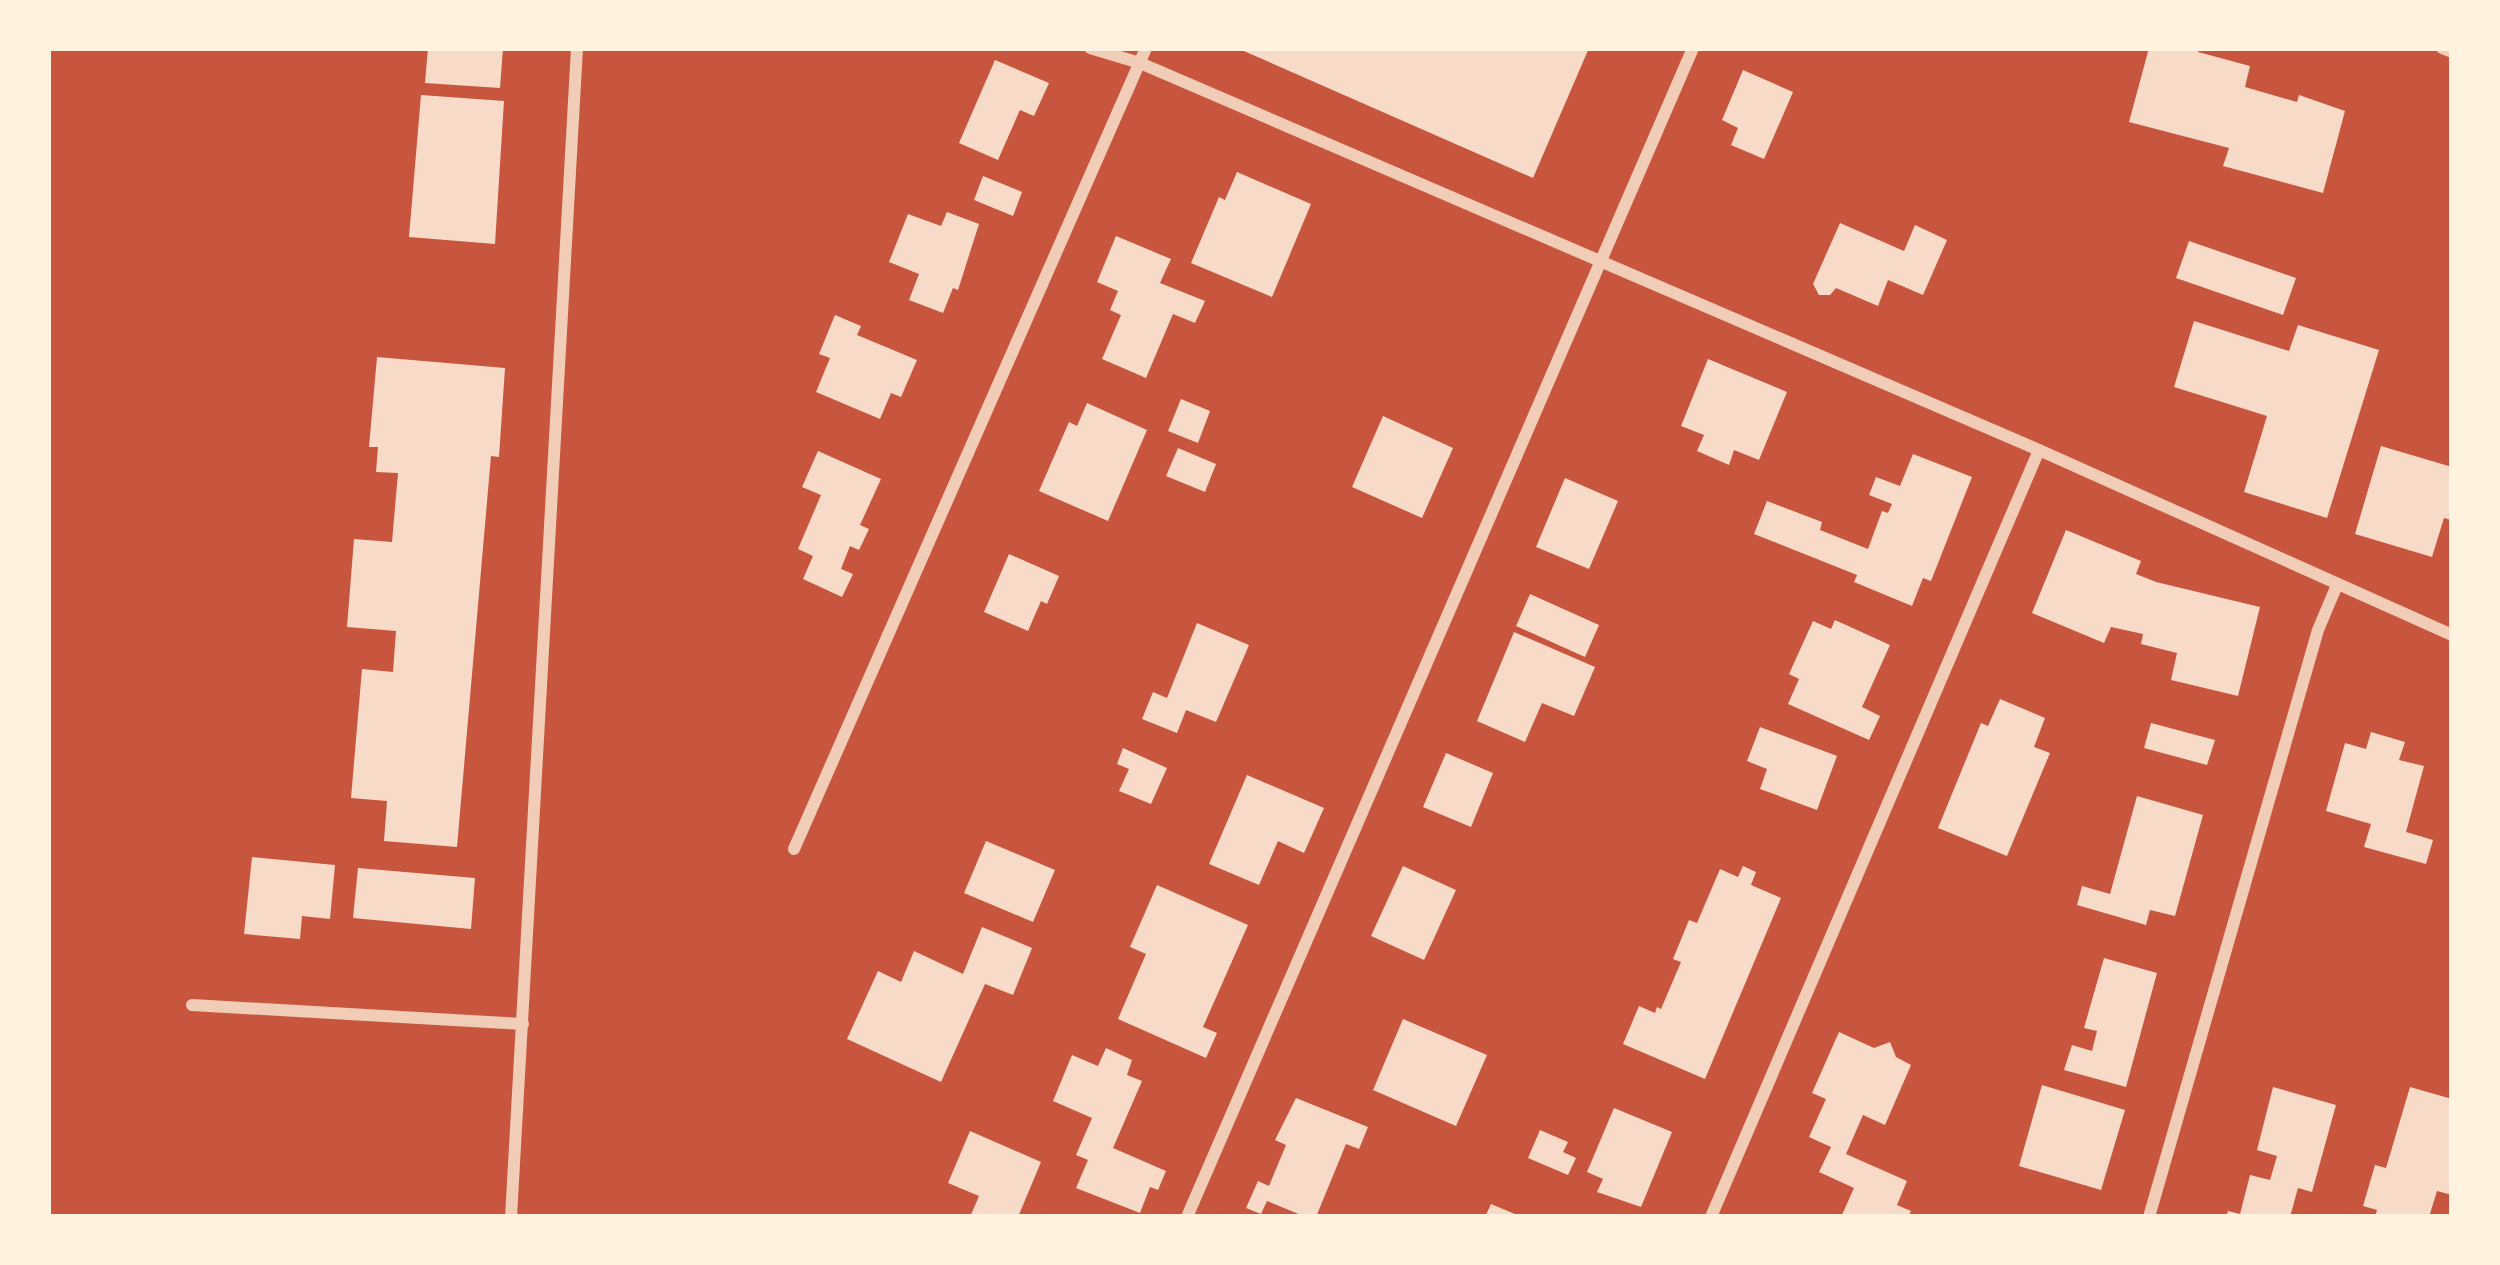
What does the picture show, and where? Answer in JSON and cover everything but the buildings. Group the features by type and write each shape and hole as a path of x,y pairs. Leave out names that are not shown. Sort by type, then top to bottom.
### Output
{"street":[{"path":"512,1217 577,48"},
{"path":"1090,48 1139,63 2039,450 2452,635"},
{"path":"794,849 1146,48"},
{"path":"1187,1217 1693,48"},
{"path":"2442,48 2452,52"},
{"path":"1711,1217 2039,450"},
{"path":"2149,1217 2318,630 2337,585"},
{"path":"192,1005 523,1024"}]}
